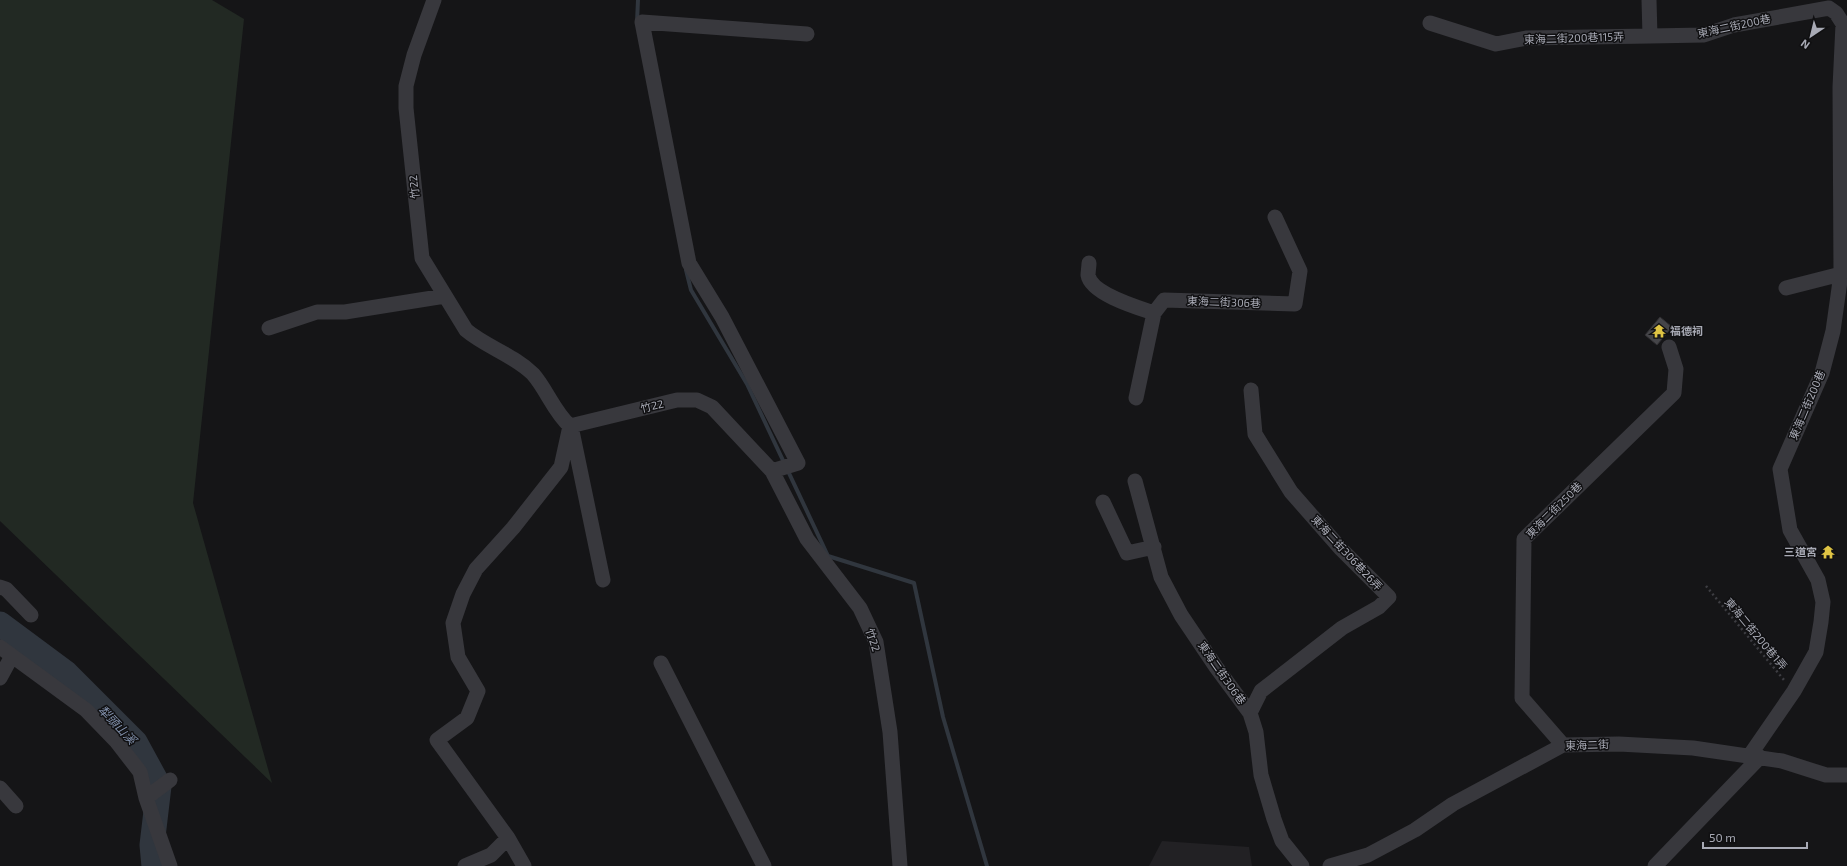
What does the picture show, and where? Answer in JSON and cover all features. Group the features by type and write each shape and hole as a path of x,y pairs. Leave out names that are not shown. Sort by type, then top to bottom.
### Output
{"street":[{"name":"竹22","path":"434,0 412,63 406,86 406,108 422,258 466,330 476,339 521,364 533,375 562,418 570,426 677,400 697,400 712,407 772,471 807,539 860,608 876,642 890,732 900,866"},
{"path":"1649,0 1650,36"},
{"name":"東海二街200巷","path":"1650,36 1704,35 1734,25 1829,8 1836,13 1843,24 1840,87 1841,274 1833,331 1822,373 1780,469 1790,530 1818,580 1822,602 1821,622 1816,652 1755,756 1655,866"},
{"path":"772,471 798,463 722,317 689,263 642,22 807,34"},
{"name":"東海二街200巷115弄","path":"1430,23 1496,44 1526,38 1650,36"},
{"name":"東海二街306巷","path":"1154,313 1164,300 1295,304 1300,271 1275,217"},
{"path":"1089,263 1088,276 1094,285 1119,301 1154,313 1136,398"},
{"path":"1786,288 1841,274"},
{"path":"269,328 317,312 345,312 445,296"},
{"name":"東海二街250巷","path":"1563,745 1522,698 1524,539 1674,393 1676,369 1669,347"},
{"name":"東海二街306巷26弄","path":"1250,713 1261,690 1342,628 1378,607 1389,597 1341,549 1291,492 1255,434 1251,390"},
{"path":"570,426 603,580"},
{"path":"524,866 508,838 437,740 467,718 478,691 458,656 453,623 463,594 476,569 513,528 561,467 570,426"},
{"name":"東海二街306巷","path":"1134,481 1154,547 1161,577 1181,615 1216,667 1250,713 1256,732 1261,775 1274,819 1282,841 1302,866"},
{"path":"1103,502 1127,553 1154,547"},
{"path":"0,587 6,589 31,615"},
{"path":"0,647 86,710 116,740 140,772 150,796 154,819 168,863"},
{"path":"0,678 12,656"},
{"path":"661,663 764,866"},
{"name":"東海二街","path":"1330,866 1368,855 1415,830 1453,804 1563,745 1619,744 1686,748 1755,756 1782,761 1826,775 1847,775"},
{"path":"150,796 170,780"},
{"path":"0,788 16,806"},
{"path":"465,866 491,856 508,838"}],"path":[{"name":"東海二街200巷1弄","path":"1706,586 1794,691"}],"shaded area":[{"path":"0,0 212,0 244,19 193,503 272,783 0,521"},
{"path":"1162,841 1249,847 1252,866 1149,866"}],"building":[{"name":"福德祠","path":"1660,317 1672,327 1657,345 1645,335"}],"waterway":[{"path":"637,22 638,0"},
{"path":"686,270 691,290 747,384 828,556 914,583 943,717 987,866"},
{"name":"犁頭山溪","path":"0,624 66,673 135,742 159,786 152,845 154,866"}],"place":[{"name":"福德祠","path":"1659,331"},
{"name":"三道宮","path":"1828,552"}]}
